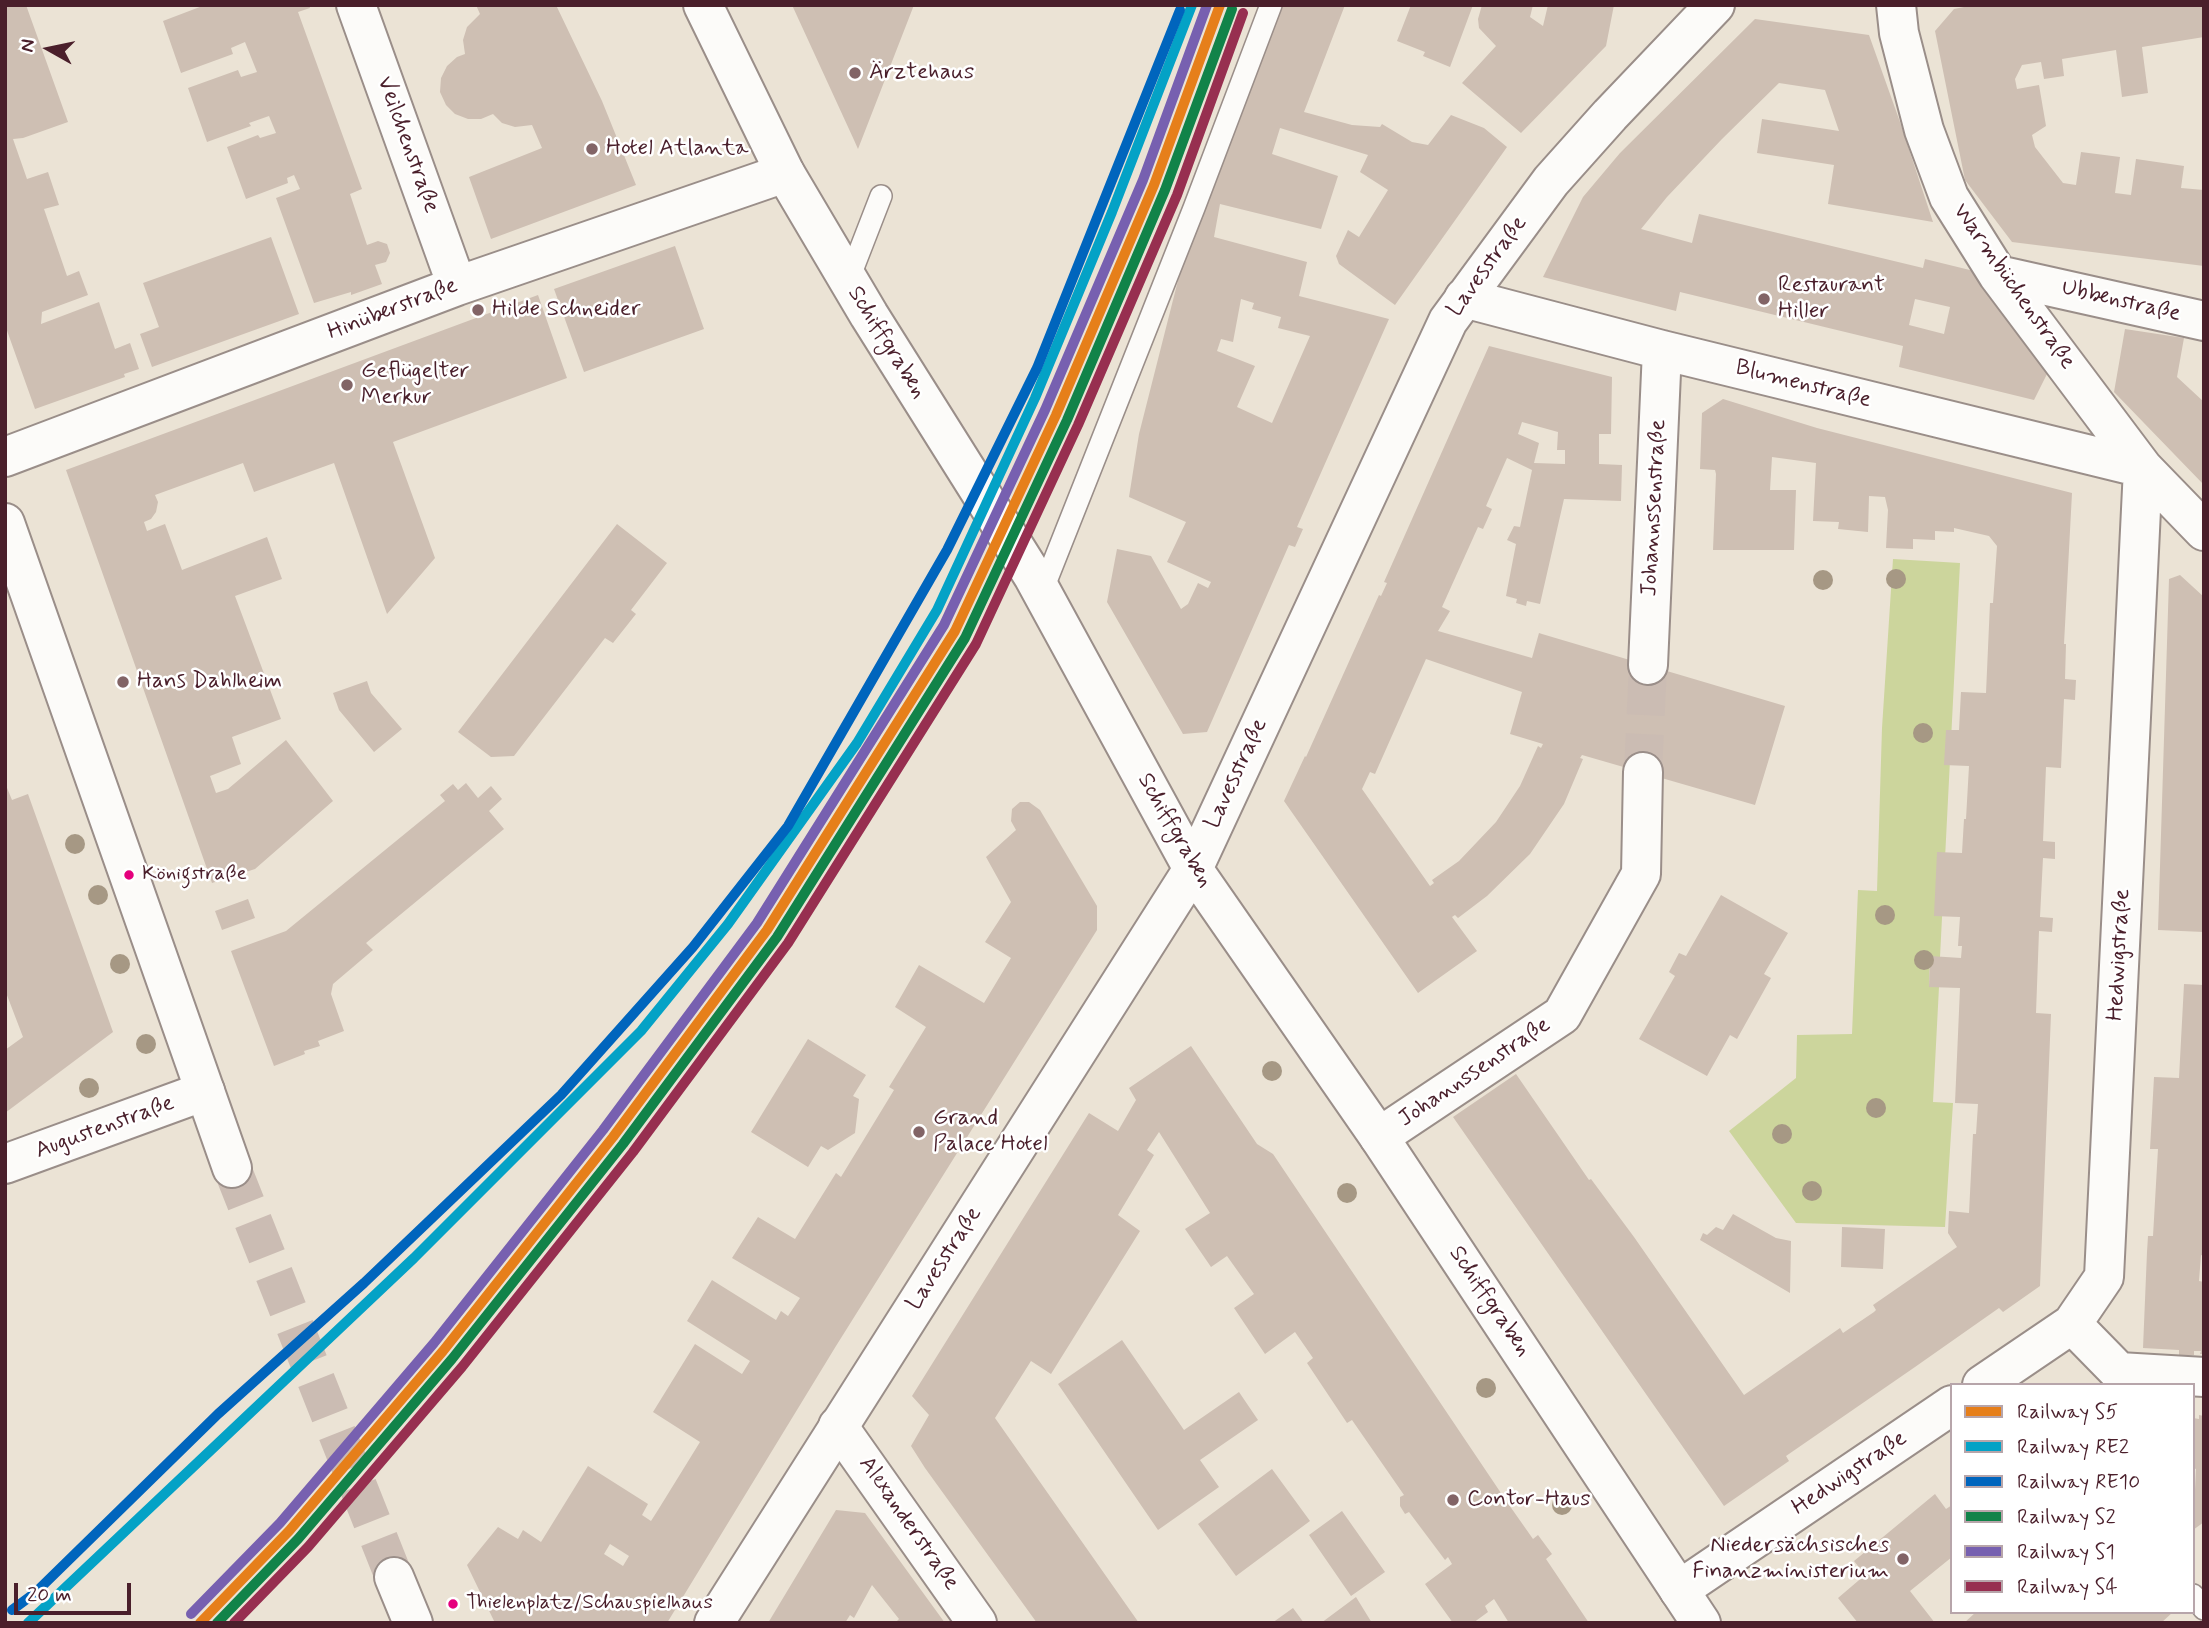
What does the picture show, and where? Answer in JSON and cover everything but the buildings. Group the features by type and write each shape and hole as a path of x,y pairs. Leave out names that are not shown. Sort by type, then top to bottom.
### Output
{"street":[{"name":"Veilchenstraße","path":"356,5 457,286"},
{"name":"Schiffgraben","path":"703,5 785,173 848,281 1033,576 1194,869 1379,1137 1701,1623"},
{"name":"Warmbüchenstraße","path":"1896,5 1899,33 1924,130 1949,197 1998,275 2143,468 2204,531"},
{"name":"Lavesstraße","path":"714,1623 1194,869 1448,321 1551,181 1707,8"},
{"name":"Hinüberstraße","path":"5,457 457,286 785,173"},
{"name":"Ubbenstraße","path":"1998,275 2204,321"},
{"name":"Blumenstraße","path":"1464,298 1662,350 2143,468"},
{"name":"Johannssenstraße","path":"1648,666 1662,350"},
{"name":"Hedwigstraße","path":"1985,1383 2072,1324 2104,1277 2143,468"},
{"path":"5,523 232,1168"},
{"name":"Johannssenstraße","path":"1379,1137 1562,1015 1641,874 1643,772"},
{"name":"Augustenstraße","path":"5,1164 205,1091"},
{"path":"2072,1324 2119,1372 2204,1377"},
{"name":"Hedwigstraße","path":"1679,1590 1950,1406"},
{"name":"Alexanderstraße","path":"838,1426 977,1623"},
{"path":"394,1577 413,1623"}],"lane":[{"path":"1041,594 1194,208 1271,5"},
{"path":"848,281 881,196"}],"green space":[{"path":"1893,559 1960,563 1940,957 1930,957 1929,986 1939,987 1933,1102 1953,1103 1945,1227 1796,1223 1729,1131 1796,1078 1797,1035 1852,1034 1858,890 1877,891 1882,728"}],"tunnel":[{"path":"1643,772 1648,665"},
{"path":"232,1168 394,1577"}],"rail line":[{"name":"RE2","path":"28,1623 414,1258 641,1031 728,924 857,743 937,610 1035,398 1112,212 1192,5"},
{"name":"S1","path":"191,1614 280,1523 434,1343 603,1130 757,923 944,625 1045,410 1143,180 1207,5"},
{"name":"S5","path":"200,1623 289,1531 443,1351 613,1137 767,930 955,631 1056,415 1154,185 1220,5"},
{"name":"S2","path":"217,1623 298,1539 452,1359 623,1144 777,937 965,638 1067,420 1165,190 1232,9"},
{"name":"RE10","path":"12,1610 35,1593 218,1414 364,1283 561,1095 693,947 788,826 947,550 1037,368 1180,10"},
{"name":"S4","path":"234,1623 308,1547 462,1367 633,1152 788,943 976,644 1078,425 1177,195 1243,13"}],"place":[{"name":"Ärztehaus","path":"855,73"},
{"name":"Hotel Atlanta","path":"592,149"},
{"name":"Restaurant Hiller","path":"1764,299"},
{"name":"Hilde Schneider","path":"478,310"},
{"name":"Geflügelter Merkur","path":"347,385"},
{"name":"Hans Dahlheim","path":"123,682"},
{"name":"Königstraße","path":"129,875"},
{"name":"Grand Palace Hotel","path":"919,1132"},
{"name":"Contor-Haus","path":"1453,1500"},
{"name":"Niedersächsisches Finanzministerium","path":"1903,1559"},
{"name":"Thielenplatz/Schauspielhaus","path":"453,1604"}]}
